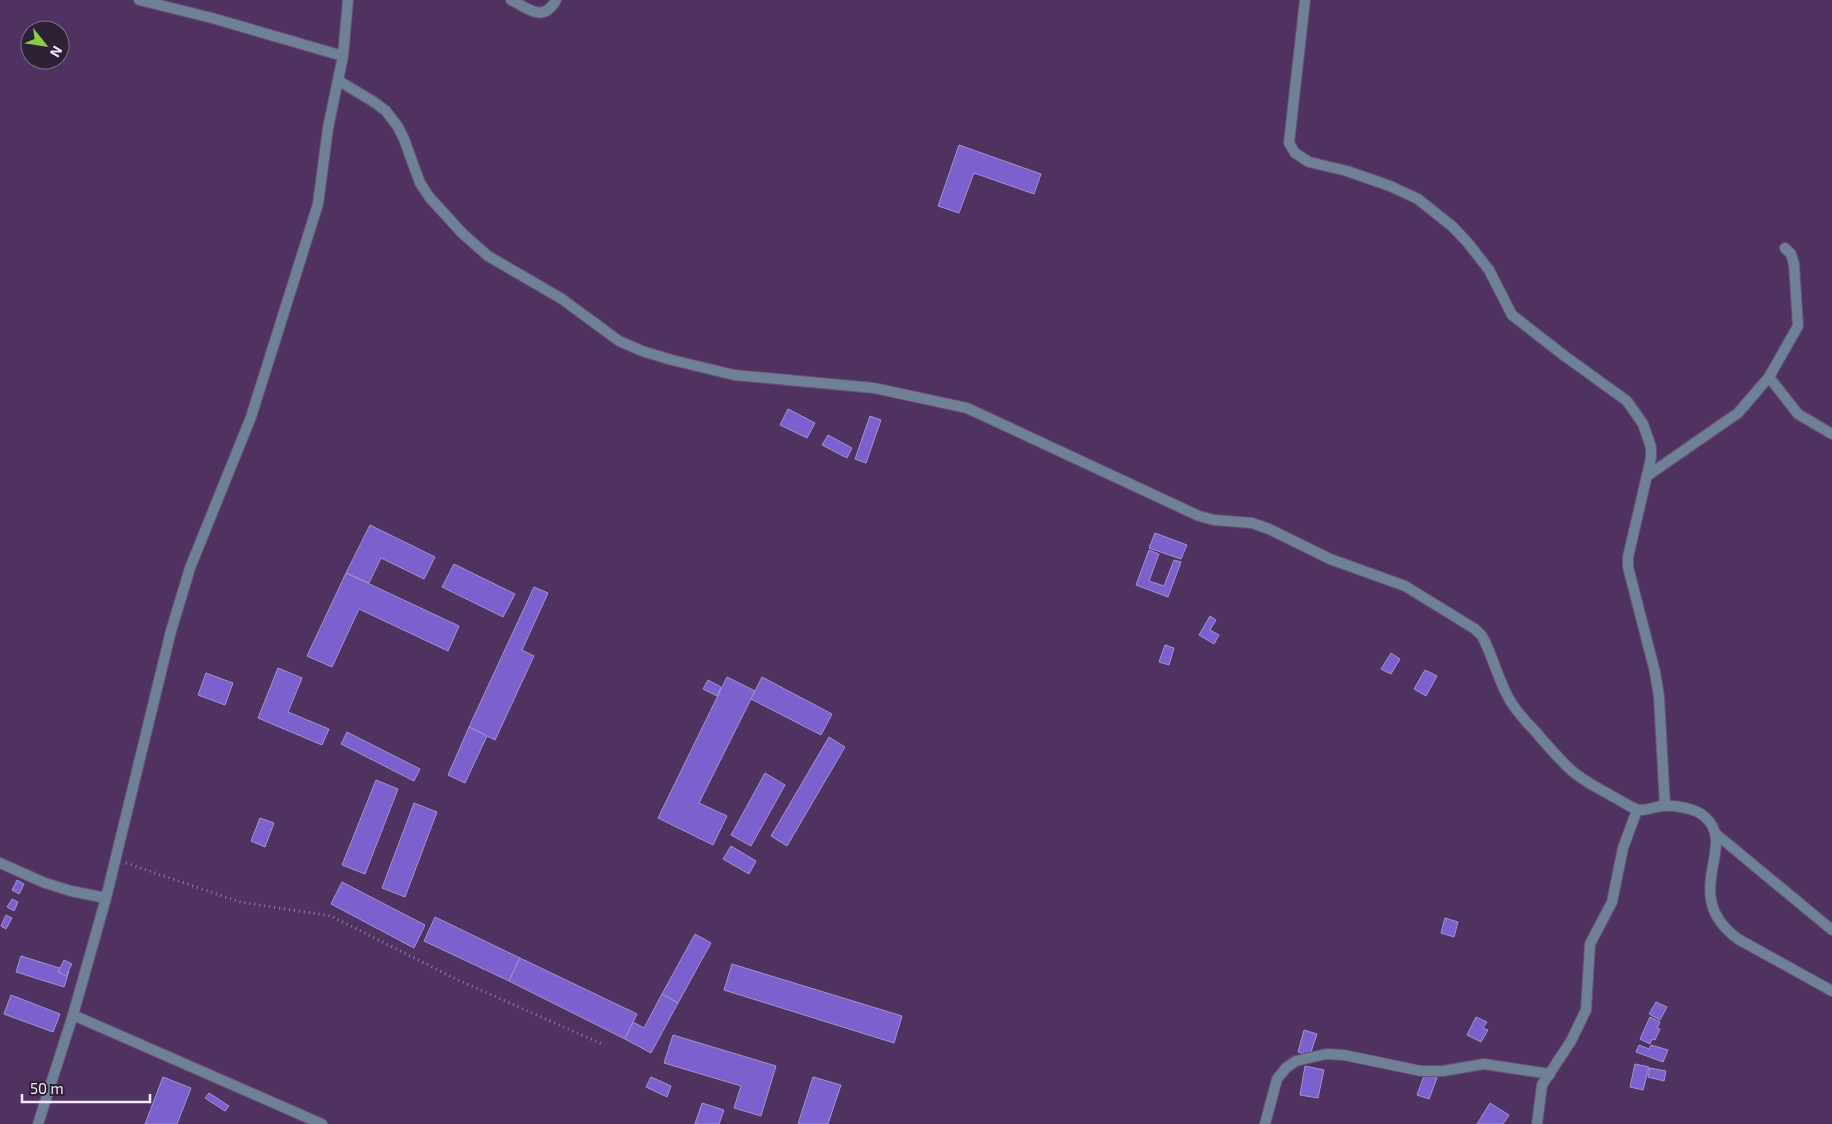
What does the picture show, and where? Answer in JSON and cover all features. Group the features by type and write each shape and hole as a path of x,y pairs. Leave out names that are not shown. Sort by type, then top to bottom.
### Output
{"street":[{"path":"140,0 212,18 343,56"},
{"path":"38,1124 73,1015 106,898 171,630 190,568 251,417 318,204 328,128 343,56 348,0"},
{"path":"512,0 537,13 544,13 549,10 556,0"},
{"path":"1304,0 1289,143 1291,148 1309,162 1347,171 1390,186 1418,199 1453,227 1468,243 1489,270 1512,315 1566,358 1627,401 1643,424 1651,447 1648,476 1628,557 1628,567 1659,697 1665,806"},
{"path":"339,81 374,102 386,112 398,127 404,139 420,183 430,198 463,234 488,256 562,299 619,341 642,351 672,360 734,375 874,388 967,408 1199,516 1214,520 1236,520 1252,523 1269,529 1330,559 1406,586 1475,629 1482,636 1506,695 1516,710 1572,771 1587,782 1637,810 1665,806 1696,812 1705,816 1712,825 1717,842 1709,891 1717,919 1726,930 1738,939 1832,991"},
{"path":"1648,476 1738,413 1769,378 1798,326 1794,264 1791,254 1786,248"},
{"path":"1769,378 1798,414 1832,434"},
{"path":"1537,1124 1541,1090 1571,1041 1586,1010 1590,944 1612,902 1623,848 1637,810"},
{"path":"1716,834 1832,930"},
{"path":"0,863 45,883 71,891 106,898"},
{"path":"73,1015 322,1124"},
{"path":"1265,1124 1277,1079 1286,1068 1296,1061 1326,1054 1421,1071 1443,1071 1484,1064 1550,1074"}],"path":[{"path":"116,860 240,902 331,916 458,980 602,1044"}],"building":[{"path":"959,145 1041,174 1034,194 974,173 959,213 938,206"},
{"path":"788,409 815,423 807,438 780,425"},
{"path":"870,416 881,420 866,463 855,459"},
{"path":"828,435 852,448 847,458 822,445"},
{"path":"370,525 435,557 424,579 381,558 369,583 346,573"},
{"path":"1155,533 1187,545 1181,559 1149,548"},
{"path":"1149,550 1159,554 1149,581 1164,586 1174,560 1181,562 1168,597 1136,585"},
{"path":"454,564 515,594 503,617 442,587"},
{"path":"346,573 459,626 448,651 359,609 332,667 307,656"},
{"path":"534,587 548,593 522,650 534,656 495,740 469,727"},
{"path":"1210,616 1216,620 1210,630 1219,635 1214,644 1199,635"},
{"path":"1165,645 1174,648 1169,665 1159,662"},
{"path":"1391,653 1400,659 1391,674 1381,669"},
{"path":"278,668 302,678 288,712 329,729 322,745 258,718"},
{"path":"1425,670 1437,676 1426,696 1414,689"},
{"path":"206,673 233,683 225,705 198,695"},
{"path":"727,677 755,691 699,803 727,816 713,845 658,818"},
{"path":"762,677 832,714 821,735 751,699"},
{"path":"708,680 721,687 717,696 703,689"},
{"path":"469,727 487,736 465,783 448,775"},
{"path":"347,732 420,769 414,781 341,744"},
{"path":"829,737 845,747 787,846 771,836"},
{"path":"765,773 785,785 751,846 731,835"},
{"path":"376,780 398,789 365,874 342,865"},
{"path":"414,803 437,812 405,897 382,888"},
{"path":"260,818 274,823 265,847 251,841"},
{"path":"731,846 756,861 749,874 723,859"},
{"path":"17,880 24,884 19,894 12,890"},
{"path":"342,882 425,925 414,948 331,904"},
{"path":"12,899 18,902 14,911 7,907"},
{"path":"6,915 12,918 6,929 1,926"},
{"path":"435,917 520,958 509,981 424,941"},
{"path":"1445,918 1458,922 1454,937 1441,933"},
{"path":"695,934 711,943 678,1003 662,994"},
{"path":"21,956 69,971 64,987 16,972"},
{"path":"520,958 637,1014 625,1039 509,981"},
{"path":"64,960 72,964 66,976 58,972"},
{"path":"732,964 902,1016 894,1043 724,990"},
{"path":"662,994 678,1003 651,1053 625,1039 633,1022 644,1028"},
{"path":"11,995 60,1014 53,1032 4,1014"},
{"path":"1656,1002 1667,1007 1660,1020 1649,1014"},
{"path":"1476,1017 1487,1022 1483,1028 1488,1030 1481,1042 1467,1035"},
{"path":"1650,1017 1660,1022 1657,1028 1660,1029 1655,1040 1652,1039 1650,1044 1640,1039"},
{"path":"1304,1030 1317,1034 1310,1055 1298,1052"},
{"path":"673,1035 776,1066 761,1116 734,1108 741,1086 664,1063"},
{"path":"1639,1045 1649,1049 1651,1045 1668,1050 1663,1062 1636,1052"},
{"path":"1635,1064 1649,1067 1643,1090 1630,1087"},
{"path":"1305,1066 1324,1070 1318,1098 1300,1095"},
{"path":"1650,1068 1666,1071 1664,1081 1648,1077"},
{"path":"1425,1073 1437,1078 1429,1099 1417,1095"},
{"path":"163,1077 191,1088 177,1124 145,1124"},
{"path":"651,1077 671,1086 667,1097 646,1087"},
{"path":"813,1077 841,1085 828,1124 798,1124"},
{"path":"209,1093 229,1106 225,1111 205,1098"},
{"path":"702,1103 724,1110 719,1124 695,1124"},
{"path":"1490,1103 1509,1115 1503,1124 1477,1124"}]}
